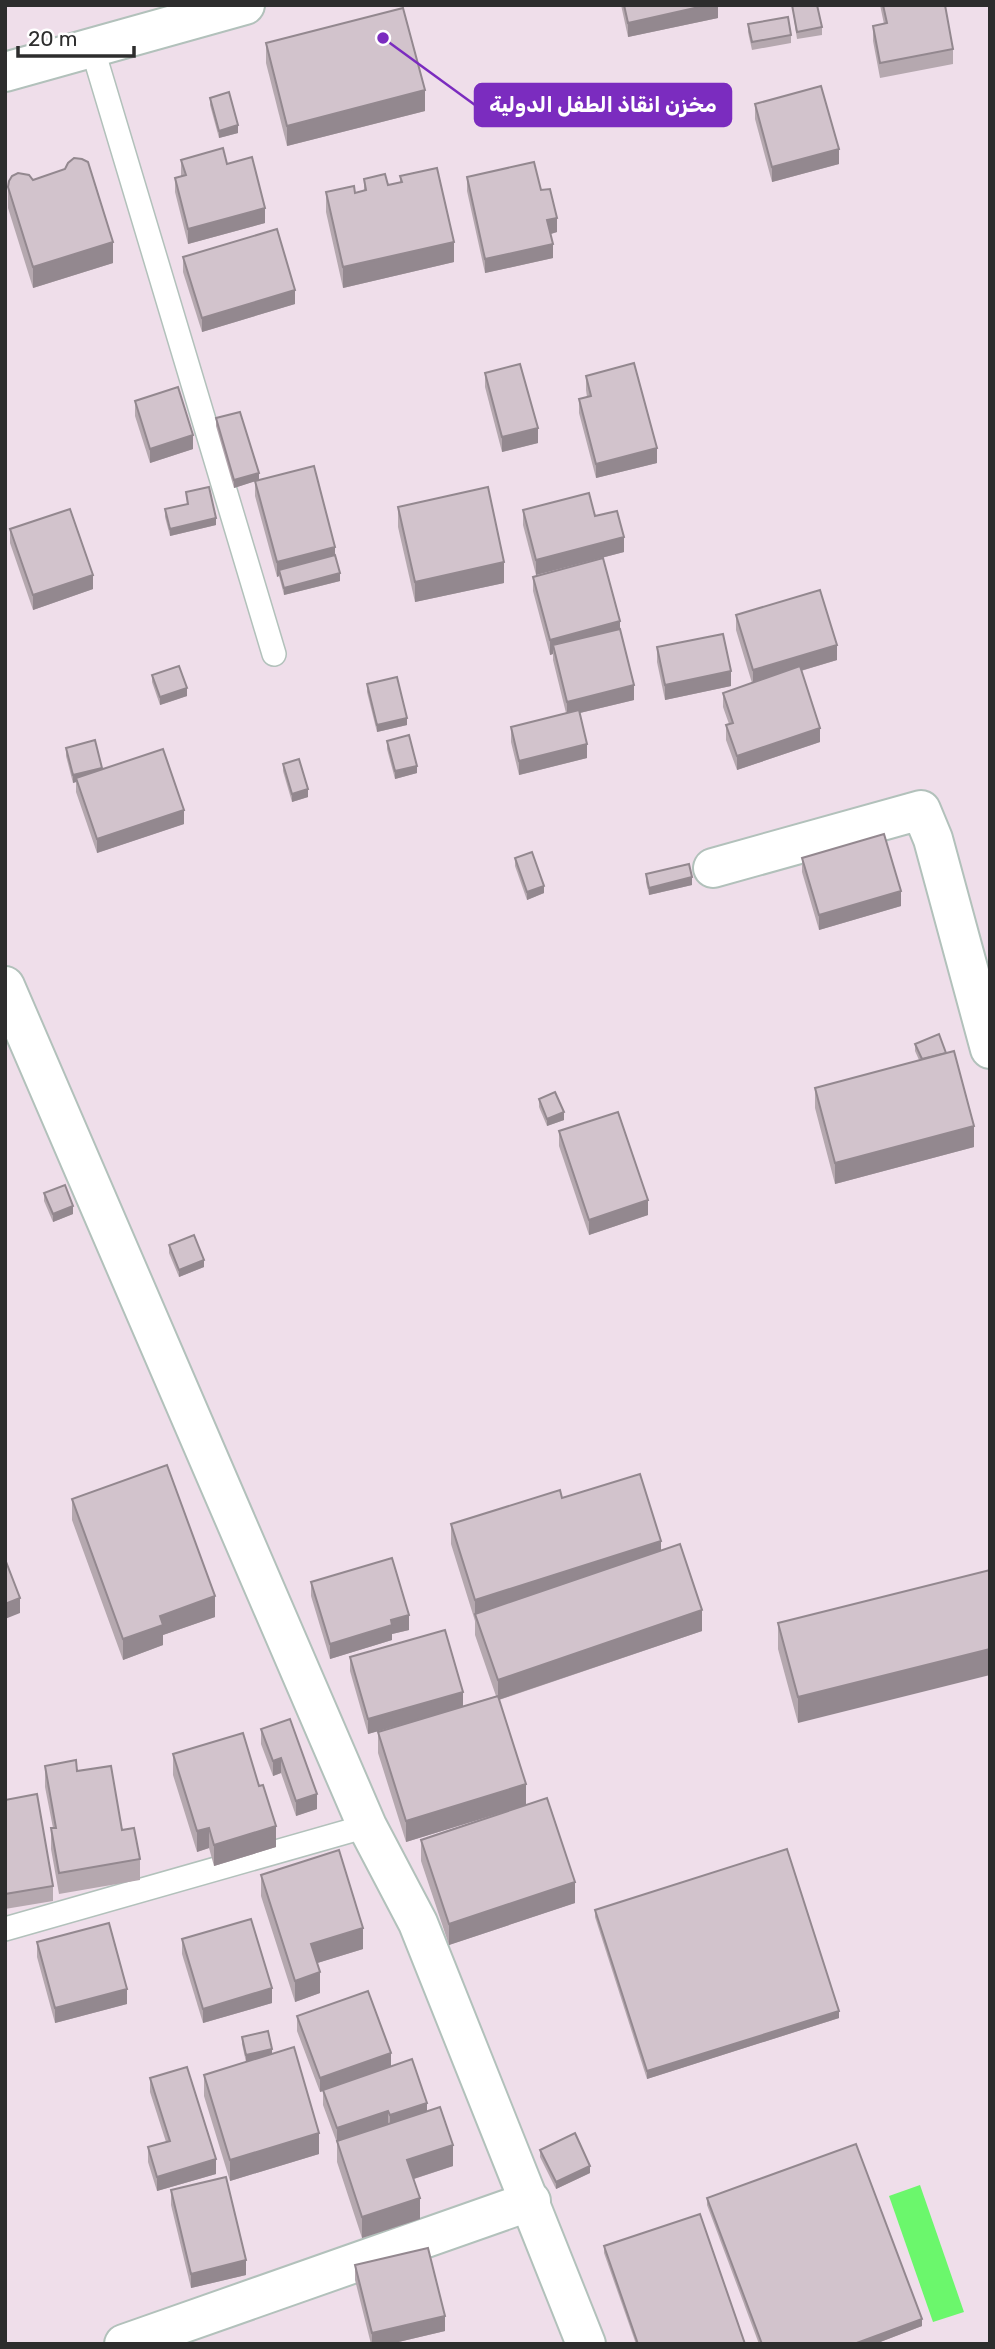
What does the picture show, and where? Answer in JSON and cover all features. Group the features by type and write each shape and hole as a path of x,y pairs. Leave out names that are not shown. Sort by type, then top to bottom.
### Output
{"street":[{"path":"5,72 245,5"},
{"path":"713,868 921,810 933,839 990,1049"},
{"path":"5,986 367,1826 418,1923 531,2200 586,2344"},
{"path":"124,2344 531,2200"}],"lane":[{"path":"92,47 274,654"},
{"path":"5,1929 367,1826"}],"shaded area":[{"path":"920,2185 964,2312 933,2322 889,2196"}],"building":[{"path":"624,5 708,5 628,23"},
{"path":"792,5 817,5 822,27 797,32"},
{"path":"883,5 945,5 953,49 880,63 873,26 887,23"},
{"path":"403,8 425,90 287,126 266,43"},
{"path":"788,17 791,35 752,42 748,24"},
{"path":"821,86 839,149 772,167 755,104"},
{"path":"229,92 238,125 219,131 210,98"},
{"path":"223,148 227,164 252,157 265,208 188,229 175,178 186,175 181,160"},
{"path":"74,158 88,162 113,242 33,267 8,187 9,181 18,173 29,175 33,180 65,169"},
{"path":"534,162 541,190 550,189 557,218 547,220 553,244 485,259 467,177"},
{"path":"437,168 454,242 343,267 326,192 354,186 355,193 366,190 364,179 385,174 388,185 402,182 400,176"},
{"path":"277,229 295,290 202,318 183,257"},
{"path":"634,363 657,448 596,464 579,399 591,396 586,376"},
{"path":"520,364 538,428 502,437 485,373"},
{"path":"178,387 193,435 150,449 135,401"},
{"path":"240,412 259,473 234,480 216,418"},
{"path":"314,466 335,547 277,562 255,481"},
{"path":"209,487 216,518 170,529 165,509 188,504 186,492"},
{"path":"488,487 504,562 415,582 398,507"},
{"path":"589,493 595,516 617,511 624,537 536,560 523,510"},
{"path":"70,509 93,575 33,595 10,529"},
{"path":"335,555 340,573 284,588 279,570"},
{"path":"603,558 620,621 550,640 533,577"},
{"path":"820,590 837,645 753,670 736,615"},
{"path":"620,629 634,685 567,702 553,645"},
{"path":"723,634 731,671 665,685 657,647"},
{"path":"179,666 187,688 160,697 152,675"},
{"path":"800,666 820,728 737,756 726,725 733,723 723,693"},
{"path":"397,677 407,718 377,725 367,684"},
{"path":"579,710 587,744 519,761 511,727"},
{"path":"409,735 417,766 395,771 387,741"},
{"path":"95,740 102,768 73,775 66,748"},
{"path":"163,749 184,810 97,839 76,778"},
{"path":"299,759 308,789 292,794 283,764"},
{"path":"884,834 901,891 819,915 802,858"},
{"path":"532,852 544,886 527,892 515,858"},
{"path":"689,864 692,877 649,888 646,874"},
{"path":"939,1034 946,1053 922,1059 915,1044"},
{"path":"954,1051 974,1126 835,1163 815,1088"},
{"path":"555,1092 564,1112 547,1119 539,1099"},
{"path":"618,1112 648,1200 589,1220 559,1131"},
{"path":"65,1185 73,1206 53,1214 44,1193"},
{"path":"194,1235 204,1260 179,1270 169,1245"},
{"path":"167,1465 215,1596 160,1616 163,1625 123,1639 72,1499"},
{"path":"640,1474 661,1541 475,1600 451,1524 560,1490 562,1498"},
{"path":"680,1544 702,1610 498,1680 475,1614"},
{"path":"392,1558 409,1615 391,1620 392,1625 330,1644 311,1582"},
{"path":"5,1559 20,1598 5,1604"},
{"path":"990,1570 990,1649 798,1697 778,1623"},
{"path":"445,1630 463,1692 368,1719 350,1657"},
{"path":"498,1696 526,1784 406,1821 378,1732"},
{"path":"290,1719 317,1794 296,1801 281,1758 273,1761 261,1729"},
{"path":"243,1733 259,1786 263,1785 276,1826 214,1845 209,1828 197,1831 173,1754"},
{"path":"76,1760 77,1771 111,1766 122,1830 134,1828 140,1859 59,1873 51,1828 56,1828 45,1766"},
{"path":"37,1794 53,1886 5,1894 5,1800"},
{"path":"547,1798 575,1882 449,1924 421,1840"},
{"path":"787,1849 839,2011 647,2071 595,1910"},
{"path":"339,1850 363,1928 311,1944 320,1972 295,1981 261,1875"},
{"path":"251,1919 272,1988 203,2009 182,1939"},
{"path":"109,1923 127,1989 55,2008 37,1942"},
{"path":"368,1991 391,2053 320,2078 297,2016"},
{"path":"268,2031 272,2049 246,2055 242,2037"},
{"path":"294,2047 319,2133 230,2160 204,2075"},
{"path":"412,2059 427,2103 390,2115 388,2111 337,2128 323,2090"},
{"path":"187,2067 216,2159 157,2177 148,2147 170,2141 150,2078"},
{"path":"440,2107 453,2145 407,2160 420,2198 362,2217 337,2141"},
{"path":"575,2133 590,2166 556,2182 540,2150"},
{"path":"856,2144 922,2319 854,2344 762,2344 707,2198"},
{"path":"226,2177 246,2260 191,2274 171,2190"},
{"path":"700,2214 745,2344 638,2344 604,2246"},
{"path":"428,2248 445,2316 372,2333 355,2265"}],"place":[{"name":"مخزن انقاذ الطفل الدولية","path":"383,38"}]}
